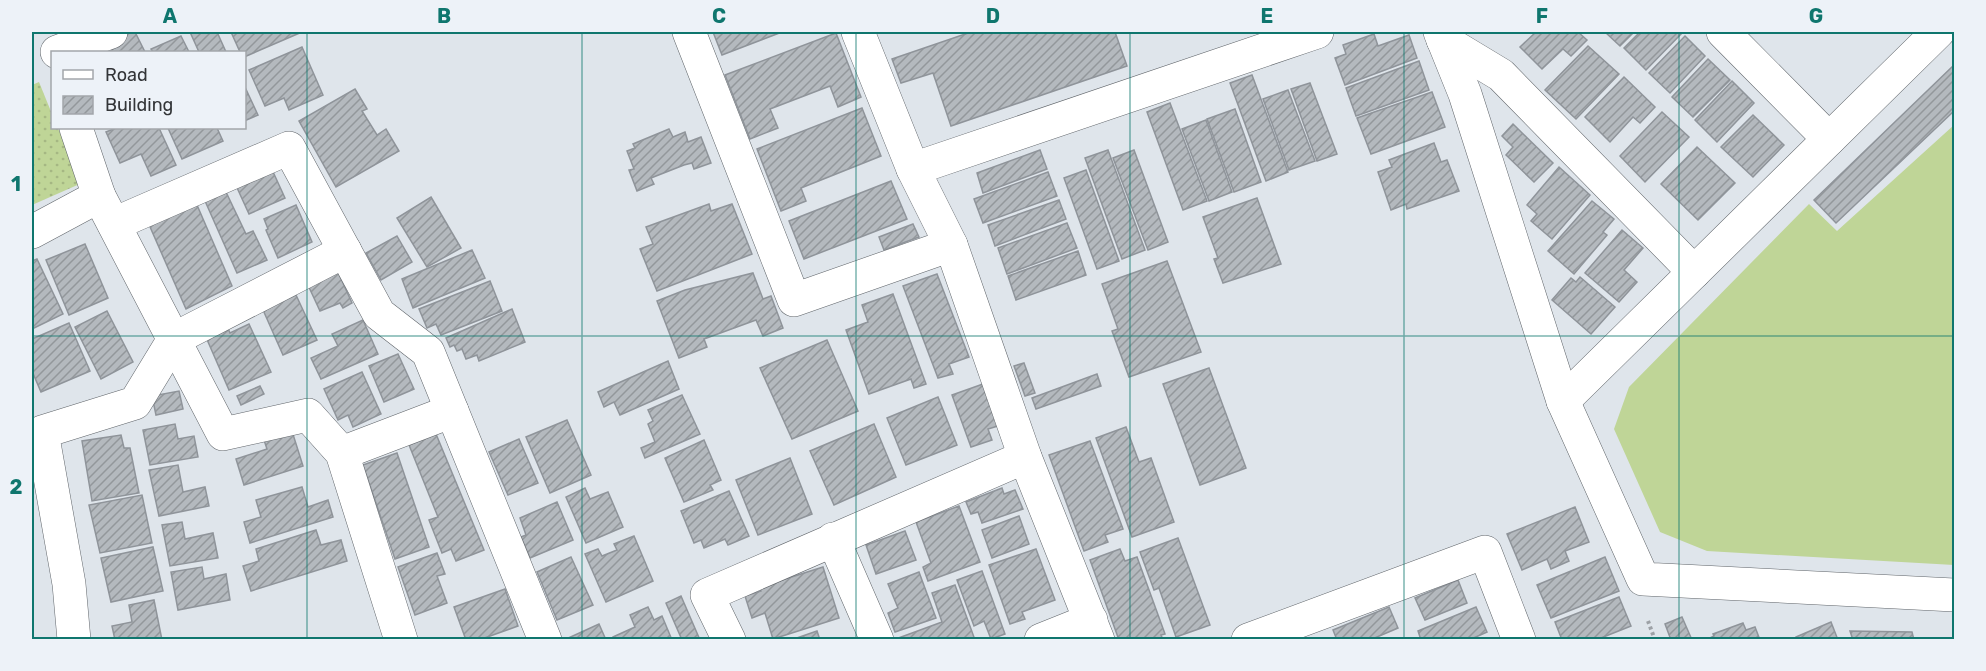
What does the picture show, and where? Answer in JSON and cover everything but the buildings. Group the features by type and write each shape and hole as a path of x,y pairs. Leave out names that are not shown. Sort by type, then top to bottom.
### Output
{"street":[{"path":"51,50 111,32"},
{"path":"689,32 794,300 951,245"},
{"path":"858,32 913,169 951,245 1025,457 1095,630 1041,639"},
{"path":"913,169 1317,32"},
{"path":"1723,32 1829,139"},
{"path":"1563,401 1938,32"},
{"path":"1441,36 1501,75 1694,272"},
{"path":"1441,36 1465,94 1563,401 1643,579 1954,595"},
{"path":"76,129 107,210 223,434 308,415 342,453 400,639"},
{"path":"32,232 107,210 289,148 379,314 428,352 545,639"},
{"path":"74,639 69,584 42,432 135,402 174,339 345,251"},
{"path":"342,453 452,411"},
{"path":"729,639 707,595 1025,457"},
{"path":"834,539 877,639"},
{"path":"1248,639 1299,631 1485,552 1519,639"}],"green space":[{"path":"39,82 51,112 51,129 58,129 82,183 32,205 32,85"},
{"path":"1954,125 1954,565 1707,551 1660,532 1614,429 1629,387 1809,204 1837,231"}]}
